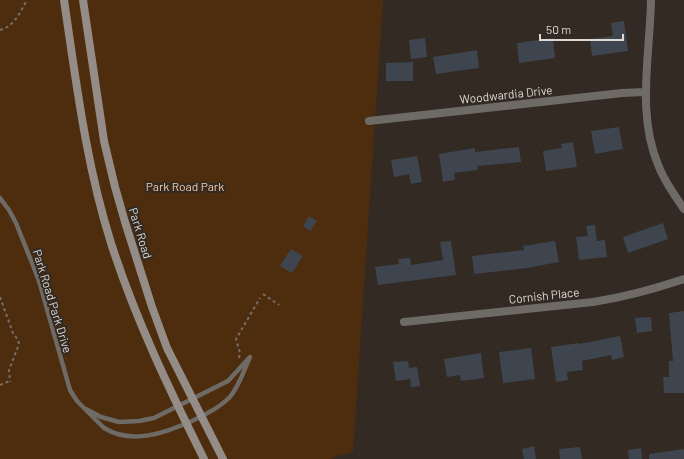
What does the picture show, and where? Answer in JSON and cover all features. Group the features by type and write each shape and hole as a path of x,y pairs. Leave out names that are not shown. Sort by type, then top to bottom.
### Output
{"main road":[{"path":"64,0 85,139 113,249 138,317 186,424 204,459"},
{"name":"Park Road","path":"83,0 104,141 114,187 152,307 168,348 223,459"}],"street":[{"path":"651,0 645,92 651,146 662,175 684,209"},
{"name":"Woodwardia Drive","path":"370,121 622,93 645,92"},
{"name":"Cornish Place","path":"404,322 620,298 684,279"}],"lane":[{"name":"Park Road Park Drive","path":"0,198 13,217 32,263 70,390 77,400 86,410 104,428 126,436 135,436 154,435 186,424 217,408 232,393 250,357 228,381 148,420 125,422 101,417 86,410"}],"path":[{"path":"0,30 6,28 15,21 27,0"},
{"path":"262,294 279,305"},
{"path":"0,298 13,333 18,340 9,370 10,381 0,385"},
{"path":"238,360 240,354 236,339 260,298"}],"green space":[{"name":"Park Road Park","path":"0,0 383,0 353,452 328,459 0,459"}],"building":[{"path":"624,21 628,51 592,56 590,39 613,36 611,23"},
{"path":"425,38 427,57 411,59 409,40"},
{"path":"553,38 555,58 519,63 517,43"},
{"path":"477,50 479,68 436,74 433,57"},
{"path":"413,62 413,81 386,81 386,63"},
{"path":"619,127 623,149 595,154 591,131"},
{"path":"573,142 577,167 546,171 543,151 562,148 561,144"},
{"path":"519,147 521,162 477,166 478,170 454,173 455,180 443,182 439,154 475,148 475,152"},
{"path":"417,156 422,182 411,184 409,174 394,177 391,160"},
{"path":"309,216 317,221 310,231 303,226"},
{"path":"663,223 668,239 628,253 623,237"},
{"path":"595,225 597,241 605,240 607,257 579,260 576,237 588,236 586,226"},
{"path":"451,241 456,275 378,285 375,267 399,264 398,259 410,258 411,265 443,260 440,242"},
{"path":"555,241 559,262 527,268 474,274 472,256 524,250 523,246"},
{"path":"291,249 303,256 292,273 280,266"},
{"path":"684,311 684,393 664,393 663,377 669,377 669,361 673,361 669,313"},
{"path":"651,317 652,331 637,333 635,318"},
{"path":"620,336 624,357 612,360 611,355 582,361 583,370 567,372 568,380 556,382 551,347 579,344"},
{"path":"531,348 535,379 503,383 499,352"},
{"path":"481,353 484,378 461,381 460,375 447,377 444,359"},
{"path":"408,361 409,368 417,367 420,386 411,387 410,379 396,381 393,362"},
{"path":"534,446 536,459 524,459 522,449"},
{"path":"580,447 582,459 560,459 559,449"},
{"path":"641,448 642,459 629,459 628,450"},
{"path":"684,449 684,459 649,459 649,454"}]}
